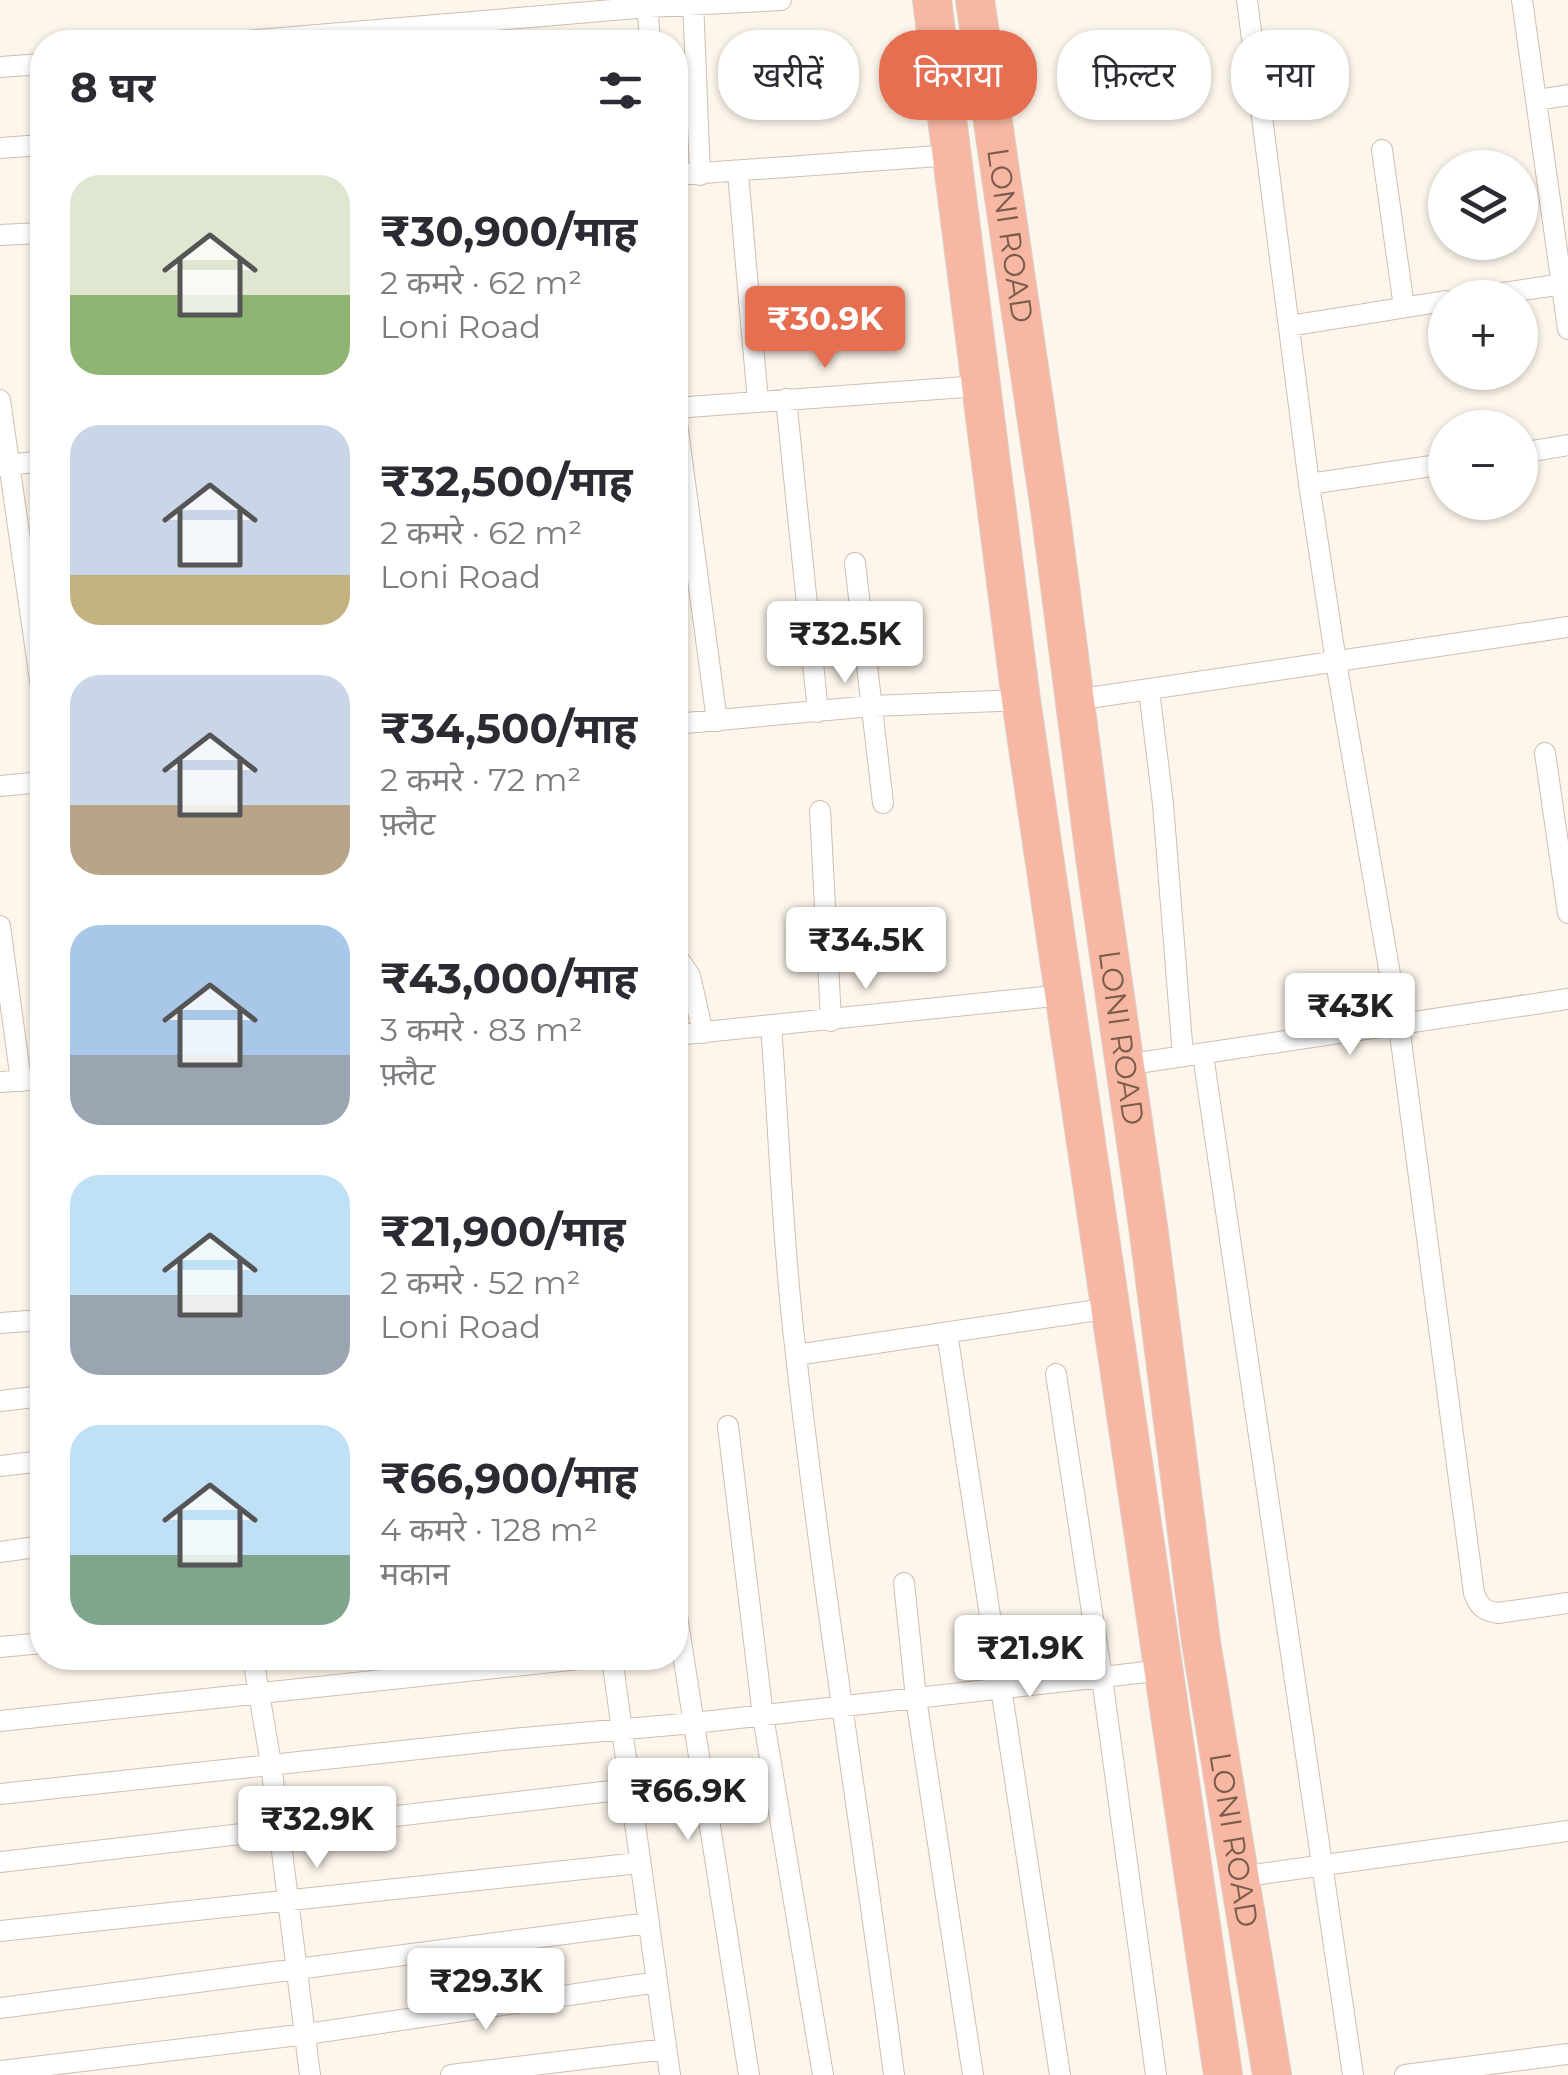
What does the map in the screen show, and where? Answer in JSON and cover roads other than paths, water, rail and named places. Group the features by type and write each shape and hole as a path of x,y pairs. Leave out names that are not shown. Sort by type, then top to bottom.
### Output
{"highway":[{"name":"LONI ROAD","path":"932,0 1021,700 1224,2075"},
{"name":"LONI ROAD","path":"975,0 1076,700 1200,1642 1272,2075"}],"street":[{"path":"365,30 648,4 780,0"},
{"path":"1247,0 1309,484 1398,1026 1474,1592 1486,1612 1568,1603"},
{"path":"1522,0 1568,329"},
{"path":"693,2 700,175"},
{"path":"648,4 649,30"},
{"path":"0,68 30,65"},
{"path":"1537,100 1568,96"},
{"path":"688,101 697,100"},
{"path":"0,148 30,146"},
{"path":"1382,150 1404,307"},
{"path":"688,175 952,155"},
{"path":"738,173 758,402"},
{"path":"0,235 30,233"},
{"path":"1538,288 1563,284"},
{"path":"1289,326 1428,303"},
{"path":"688,407 979,386"},
{"path":"786,399 818,712"},
{"path":"0,400 4,466 30,622"},
{"path":"1538,450 1568,446"},
{"path":"4,466 30,463"},
{"path":"1309,484 1428,466"},
{"path":"688,505 717,721"},
{"path":"855,563 883,804"},
{"path":"1076,700 1568,627"},
{"path":"1149,690 1193,1056 1353,2075"},
{"path":"688,723 872,706 1021,700"},
{"path":"1545,753 1560,813 1568,913"},
{"path":"0,786 30,783"},
{"path":"820,811 831,1020"},
{"path":"0,926 21,1081"},
{"path":"688,973 703,1033"},
{"path":"688,1034 1063,995"},
{"path":"1124,1064 1568,999"},
{"path":"772,1026 796,1356 894,2075"},
{"path":"796,1356 1111,1308"},
{"path":"0,1324 30,1321"},
{"path":"947,1333 1060,2075"},
{"path":"1056,1374 1156,2075"},
{"path":"0,1401 30,1397"},
{"path":"728,1426 764,1716 824,2075"},
{"path":"0,1466 30,1462"},
{"path":"0,1552 30,1548"},
{"path":"904,1584 916,1698 973,2075"},
{"path":"0,1647 30,1644"},
{"path":"255,1670 272,1764 310,2075"},
{"path":"0,1721 481,1670"},
{"path":"614,1670 670,2075"},
{"path":"686,1670 749,2075"},
{"path":"0,1794 694,1724 1164,1670"},
{"path":"0,1862 628,1788"},
{"path":"1239,1877 1568,1832"},
{"path":"0,1931 639,1863"},
{"path":"0,2008 648,1923"},
{"path":"0,2071 307,2034 656,1982"},
{"path":"450,2075 666,2049"},
{"path":"1406,2075 1558,2062"}]}
